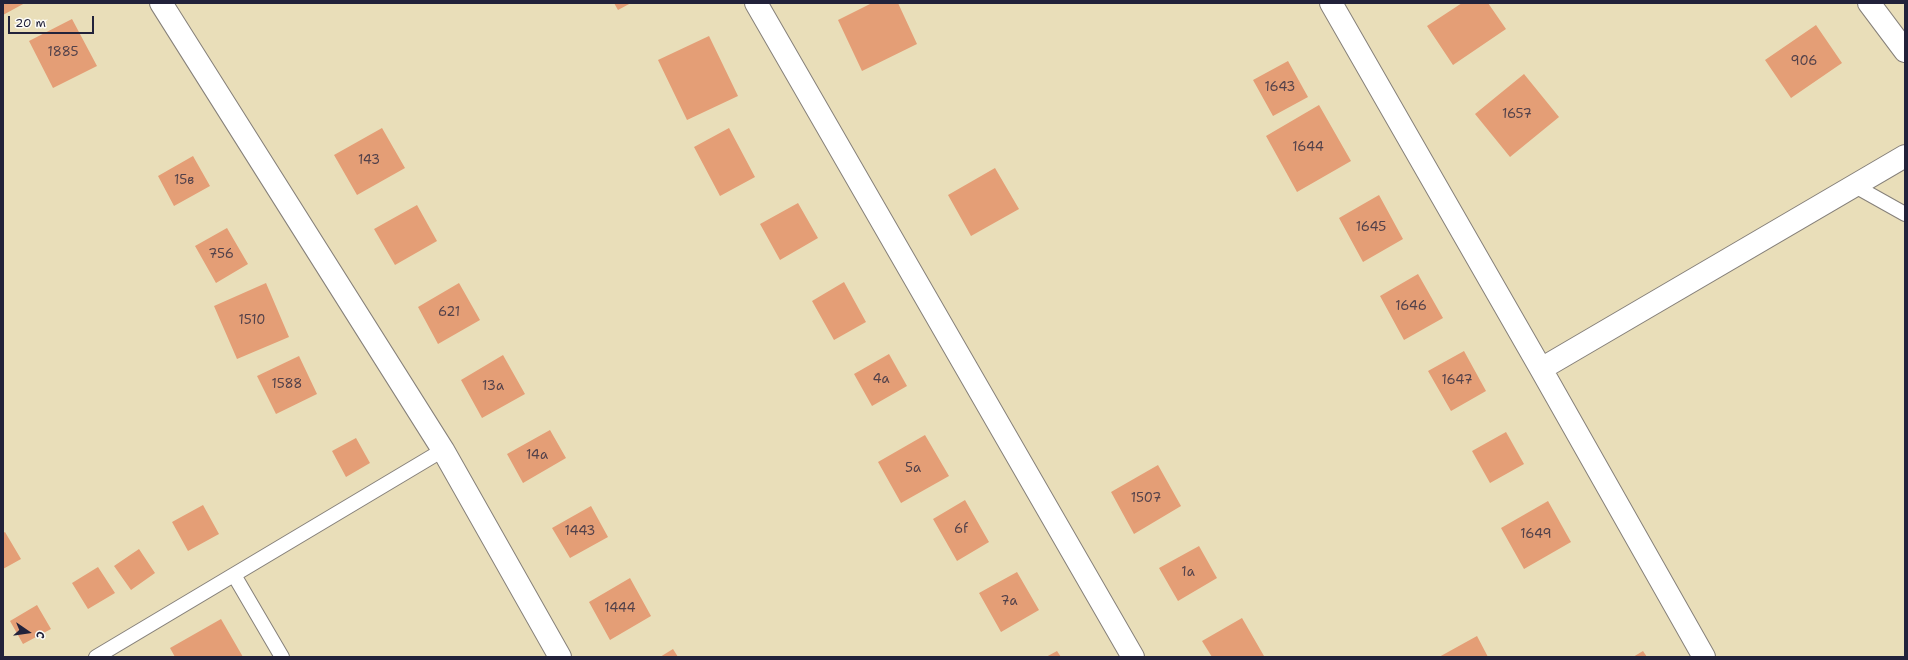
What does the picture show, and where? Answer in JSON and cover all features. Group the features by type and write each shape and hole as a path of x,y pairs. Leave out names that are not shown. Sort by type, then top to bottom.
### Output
{"street":[{"path":"161,3 443,450 560,657"},
{"path":"756,3 1133,657"},
{"path":"1331,3 1704,657"},
{"path":"1869,3 1905,51"},
{"path":"1541,369 1905,156"}],"lane":[{"path":"1855,186 1905,214"},
{"path":"96,657 443,450"},
{"path":"234,575 282,657"}],"building":[{"path":"3,3 25,3 3,15"},
{"path":"614,3 631,3 618,10"},
{"path":"872,3 898,3 917,44 862,71 838,20"},
{"path":"1462,3 1488,3 1506,29 1453,65 1427,26"},
{"path":"72,19 97,66 53,88 29,41"},
{"path":"1816,25 1842,63 1791,98 1765,60"},
{"path":"709,36 738,96 687,120 658,60"},
{"path":"1288,61 1308,97 1273,116 1253,80"},
{"path":"1524,74 1559,117 1510,157 1475,114"},
{"path":"1319,105 1351,161 1297,192 1266,136"},
{"path":"382,128 405,168 357,195 334,155"},
{"path":"729,128 755,177 720,196 694,147"},
{"path":"193,156 210,186 174,206 158,176"},
{"path":"995,168 1019,209 971,236 948,195"},
{"path":"1379,195 1403,239 1363,262 1339,218"},
{"path":"798,203 818,238 780,260 760,224"},
{"path":"417,205 437,241 395,265 374,229"},
{"path":"227,228 248,264 216,283 195,246"},
{"path":"1418,274 1443,318 1404,340 1380,296"},
{"path":"844,282 866,322 834,340 812,301"},
{"path":"266,283 289,337 237,359 214,306"},
{"path":"459,283 480,320 438,344 418,307"},
{"path":"1464,351 1486,391 1451,411 1428,371"},
{"path":"889,354 907,386 872,406 854,374"},
{"path":"503,355 525,394 482,418 461,380"},
{"path":"299,356 317,394 276,414 257,376"},
{"path":"550,430 566,458 523,483 507,454"},
{"path":"1506,432 1524,464 1490,483 1472,451"},
{"path":"925,435 949,476 901,503 878,462"},
{"path":"356,438 370,463 346,477 332,451"},
{"path":"1158,465 1181,506 1134,534 1111,492"},
{"path":"965,500 989,542 957,561 933,519"},
{"path":"1548,501 1571,542 1524,569 1501,528"},
{"path":"203,505 219,534 188,551 172,522"},
{"path":"591,506 608,537 570,558 552,528"},
{"path":"5,532 21,559 3,569 3,533"},
{"path":"1199,546 1217,578 1178,601 1159,568"},
{"path":"139,549 155,573 131,590 114,566"},
{"path":"98,567 115,593 88,609 72,583"},
{"path":"1017,572 1039,610 1001,632 979,593"},
{"path":"630,578 651,616 610,640 589,602"},
{"path":"37,605 51,629 23,644 10,621"},
{"path":"1242,618 1264,656 1212,657 1202,641"},
{"path":"221,619 243,657 175,657 170,648"},
{"path":"1477,636 1488,657 1439,657"},
{"path":"673,649 678,657 660,657"},
{"path":"1057,651 1061,657 1046,657"},
{"path":"1643,651 1647,657 1633,657"}]}
